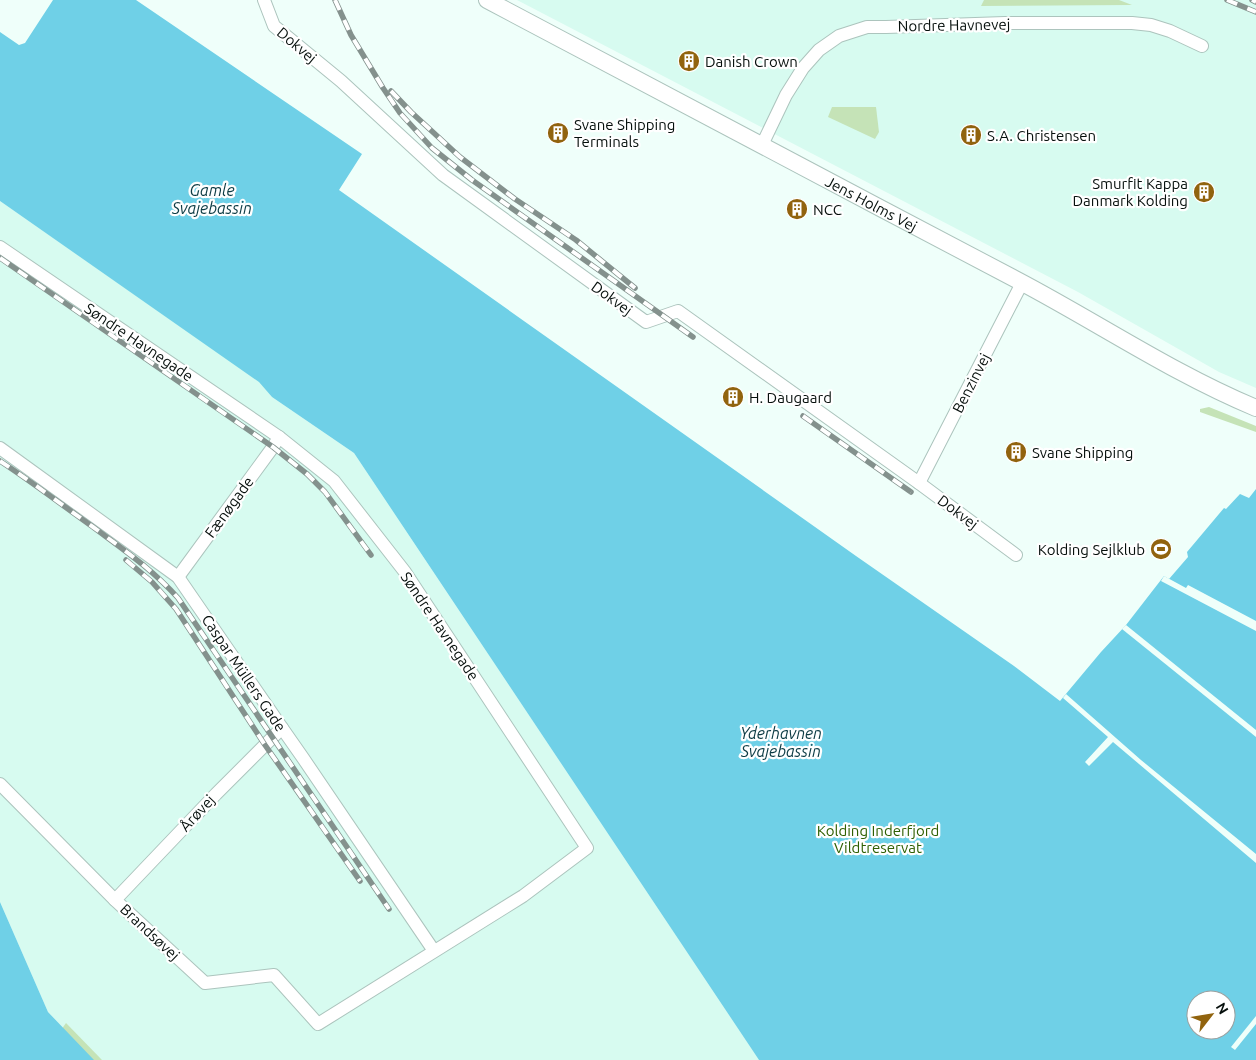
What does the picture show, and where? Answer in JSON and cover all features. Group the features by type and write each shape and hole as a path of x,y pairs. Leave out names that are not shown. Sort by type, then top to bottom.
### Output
{"main road":[{"name":"Jens Holms Vej","path":"487,0 1022,283 1143,352 1256,408"}],"street":[{"name":"Dokvej","path":"264,0 274,26 340,81 443,175 646,322 678,311 919,483 1016,555"},
{"name":"Nordre Havnevej","path":"762,145 786,95 803,68 819,50 839,36 867,28 1005,23 1132,23 1170,31 1202,46"},
{"name":"Søndre Havnegade","path":"0,247 279,437 334,481 405,572 587,848 523,896 318,1024"},
{"name":"Benzinvej","path":"919,483 1022,283"},
{"name":"Fænøgade","path":"178,577 279,437"},
{"name":"Caspar Müllers Gade","path":"0,448 178,577 434,951"},
{"name":"Årøvej","path":"115,900 282,728"},
{"name":"Brandsøvej","path":"0,784 115,900 205,983 274,975 318,1024"}],"shaded area":[{"path":"517,0 1256,0 1256,388 1219,372 1078,292"},
{"path":"0,201 260,382 272,397 354,453 759,1060 94,1060 48,1012 0,902"}],"green space":[{"path":"984,0 1119,0 1132,5 981,6"},
{"path":"832,107 876,107 879,132 875,139 828,117"},
{"path":"1209,407 1256,426 1256,432 1200,412 1200,409"},
{"path":"66,1023 102,1060 40,1060"}],"water":[{"name":"Kolding Inderfjord Vildtreservat","path":"53,0 136,0 362,154 339,190 1014,666 1060,701 1126,625 1164,576 1169,579 1188,557 1187,552 1224,508 1226,509 1240,494 1249,498 1256,489 1256,1060 759,1060 354,453 272,397 259,382 0,201 0,32 19,45 25,43"},
{"path":"0,902 48,1012 94,1060 0,1060"}],"pier":[{"path":"1164,576 1186,588 1188,585 1256,621 1256,631 1161,581"},
{"path":"1126,625 1256,730 1256,737 1122,629"},
{"path":"1066,694 1141,760 1256,854 1256,863 1113,742 1089,766 1085,762 1108,737 1063,698"},
{"path":"1256,1016 1256,1024 1235,1050 1231,1047"}],"railway":[{"path":"335,0 351,35 383,88 400,113 432,148 472,180 693,337"},
{"path":"1227,0 1256,12"},
{"path":"1252,0 1256,2"},
{"path":"391,91 460,157 515,199 576,240 635,288"},
{"path":"0,258 273,447 307,474 325,492 371,555"},
{"path":"803,416 911,492"},
{"path":"0,461 127,552 178,598 389,909"},
{"path":"126,560 152,582 176,609 265,745 360,881"}],"place":[{"name":"Danish Crown","path":"689,61"},
{"name":"Svane Shipping Terminals","path":"558,133"},
{"name":"S.A. Christensen","path":"971,135"},
{"name":"Smurfit Kappa Danmark Kolding","path":"1204,192"},
{"name":"NCC","path":"797,209"},
{"name":"H. Daugaard","path":"733,397"},
{"name":"Svane Shipping","path":"1016,452"},
{"name":"Kolding Sejlklub","path":"1161,549"}],"water label":[{"name":"Gamle Svajebassin","path":"212,199"},
{"name":"Yderhavnen Svajebassin","path":"781,742"}]}
